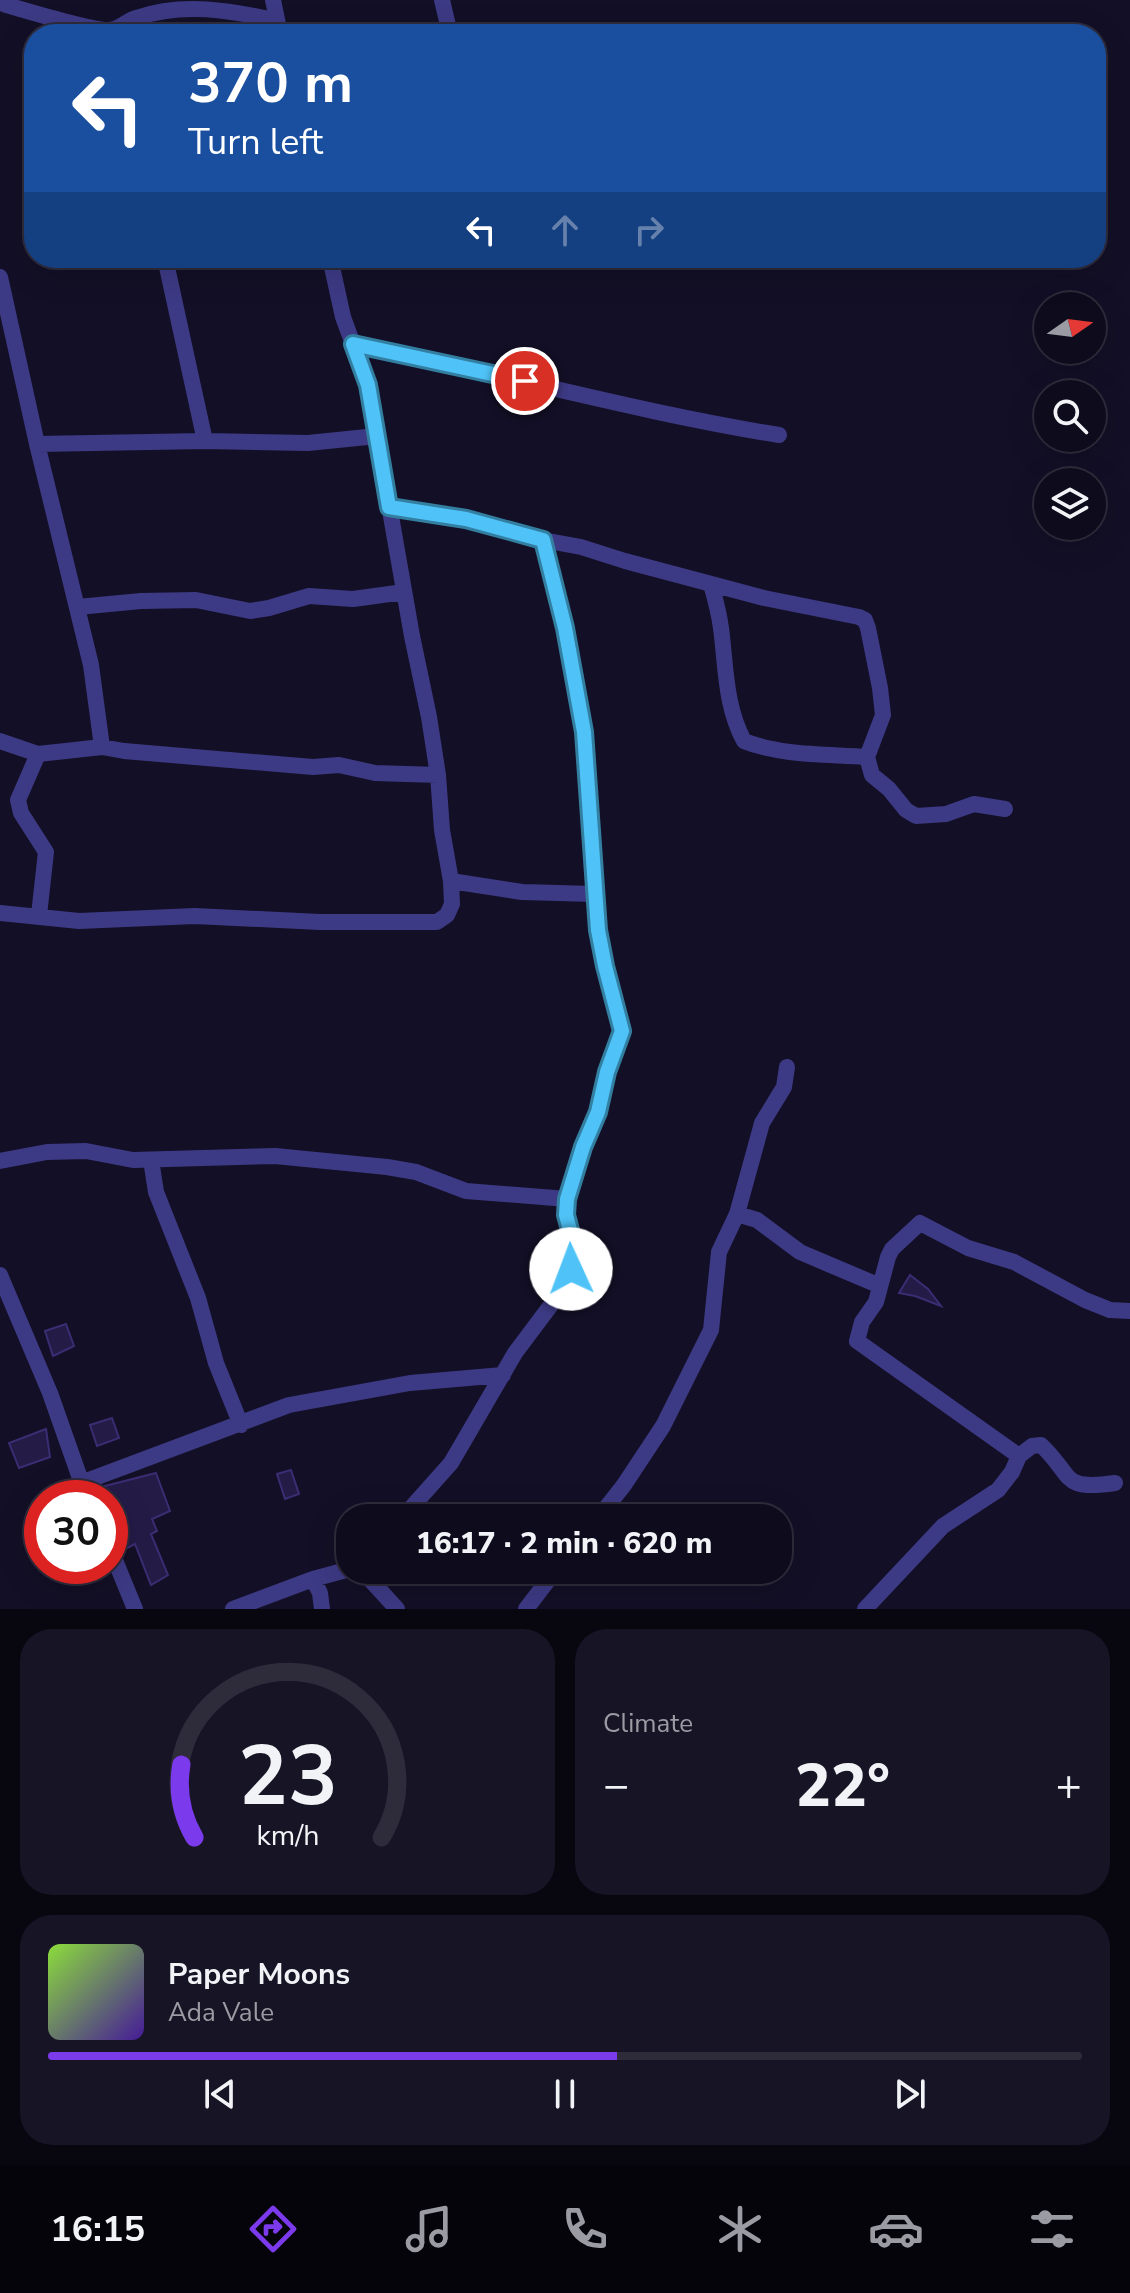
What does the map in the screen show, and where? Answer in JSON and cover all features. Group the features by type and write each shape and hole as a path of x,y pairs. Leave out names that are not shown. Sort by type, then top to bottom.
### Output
{"street":[{"path":"273,0 278,24"},
{"path":"442,0 448,24"},
{"path":"0,3 77,24"},
{"path":"127,24 137,18 173,9 241,13 271,24"},
{"path":"167,268 205,441"},
{"path":"0,913 79,921 195,916 320,922 437,922 447,915 452,904 451,881 442,830 438,775 368,385 343,317 332,268"},
{"path":"0,277 91,665 102,747"},
{"path":"353,344 418,356 672,416 779,435"},
{"path":"0,359 18,359"},
{"path":"37,444 308,443 377,436"},
{"path":"389,507 466,519 581,547 764,598 859,617 865,620 883,715 867,757 872,775 889,789 906,810 916,816 946,814 974,804 1005,809"},
{"path":"414,1504 451,1463 536,1322 566,1285 574,1253 566,1215 567,1199 622,1031 605,966 594,894 589,774 584,732 565,628 543,540"},
{"path":"711,584 721,625 725,676 738,730 744,741 805,753 867,757"},
{"path":"78,607 196,600 250,611 309,596 353,599 404,592"},
{"path":"0,741 38,754 102,747 258,763 313,767 339,765 375,773 438,775"},
{"path":"38,754 18,800 21,813 46,848 39,915"},
{"path":"451,881 522,892 594,894"},
{"path":"609,1504 663,1426 711,1330 719,1252 737,1214 759,1131 769,1108 784,1087 787,1067"},
{"path":"0,1161 47,1152 86,1151 110,1157 151,1160 275,1156 416,1172 466,1191 567,1199"},
{"path":"151,1160 156,1192 198,1298 216,1363 241,1425"},
{"path":"737,1214 757,1220 800,1252 880,1286"},
{"path":"1019,1456 857,1341 862,1322 876,1302 892,1249 920,1223 968,1248 1014,1262 1085,1300 1110,1310 1130,1311"},
{"path":"0,1275 50,1393 80,1480"},
{"path":"108,1480 289,1405 410,1383 503,1375"},
{"path":"865,1609 943,1526 1005,1484 1019,1456 1032,1446 1041,1445 1060,1470 1079,1485 1089,1487 1115,1483"},
{"path":"233,1609 336,1573"},
{"path":"313,1579 320,1593 322,1609"},
{"path":"125,1584 135,1609"},
{"path":"374,1584 397,1609"},
{"path":"526,1609 545,1584"}],"building":[{"path":"910,1275 928,1289 941,1306 899,1293"},
{"path":"66,1324 74,1346 53,1356 45,1331"},
{"path":"112,1418 119,1438 97,1446 90,1425"},
{"path":"46,1429 50,1457 19,1468 9,1443"},
{"path":"291,1470 299,1494 285,1499 277,1474"},
{"path":"156,1473 170,1511 152,1519 157,1531 151,1534 168,1575 151,1585 135,1544 128,1548 128,1480"}],"route":[{"path":"525,381 353,344 368,385 389,507 466,519 543,540 552,570 588,763 598,930 622,1028 598,1112 570,1183 566,1215 574,1245 571,1269"}]}
